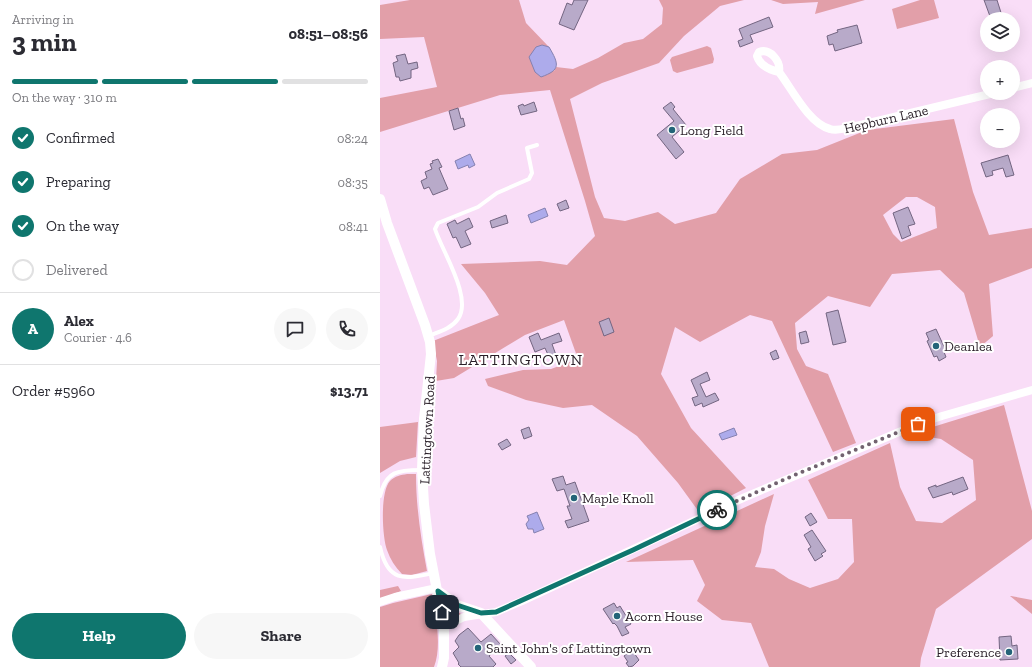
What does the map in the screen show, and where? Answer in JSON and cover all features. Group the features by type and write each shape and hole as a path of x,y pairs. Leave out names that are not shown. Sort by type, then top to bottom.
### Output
{"street":[{"name":"Hepburn Lane","path":"779,72 808,113 817,123 829,129 837,130 980,96"},
{"path":"1020,86 1032,83"},
{"name":"Lattingtown Road","path":"380,198 428,336 430,361 424,419 422,470 424,504 430,554 444,627 444,658 442,667"},
{"path":"444,627 464,617 481,613 496,612 522,601 743,498 918,424 1032,390"},
{"path":"380,602 395,597 437,590 457,605 481,613 531,667"}],"lane":[{"path":"428,336 450,327 458,319 462,307 460,292 435,229 438,223 478,207 497,193 529,179 532,173 527,148 537,145"},
{"path":"380,496 384,482 392,474 402,470 422,470"},
{"path":"380,547 389,569 400,577 414,577 434,572"}],"shaded area":[{"path":"410,0 519,0 526,23 549,47 542,45 554,71 556,67 573,69 598,58 624,43 643,39 662,24 663,8 659,0 744,0 720,6 684,36 659,63 602,83 570,99 595,197 604,218 625,221 658,212 675,224 716,213 740,179 782,154 817,150 867,130 954,119 973,192 989,235 1032,228 1032,268 989,284 993,336 980,347 964,293 940,270 892,274 870,307 828,296 795,323 797,349 806,366 828,374 856,443 833,452 772,321 750,315 700,342 675,327 661,374 691,428 746,488 699,512 678,483 637,436 592,405 563,408 526,400 488,386 485,379 523,370 551,369 578,359 564,320 525,335 454,378 436,381 437,361 433,341 499,315 485,293 461,264 540,261 567,265 595,236 550,90 500,95 380,132 380,98 437,87 424,37 380,39 380,5","holes":["906,197 917,197 935,207 937,228 901,242 893,234 883,215"]},
{"path":"771,0 865,0 815,14 818,2 783,4"},
{"path":"920,0 934,0 939,18 897,29 892,9"},
{"path":"707,46 711,48 714,59 713,63 677,73 673,71 670,60 672,57"},
{"path":"1004,405 1032,511 1032,539 936,609 921,658 920,667 769,667 751,623 722,620 697,601 705,585 693,560 626,562 774,494 765,526 761,552 755,567 774,569 789,579 810,588 838,579 854,562 852,519 828,519 808,480 890,443 900,487 916,521 942,523 976,500 973,460 941,439 910,434"},
{"path":"418,422 416,457 400,461 380,473 380,427"},
{"path":"407,474 416,474 419,523 427,571 412,575 402,574 391,560 385,544 383,525 383,504 387,486 394,478"},
{"path":"398,586 401,591 380,599 380,590"},
{"path":"432,594 438,641 438,650 434,667 380,667 380,607"},
{"path":"1010,596 1032,600 1032,614"},
{"path":"448,604 461,614 451,620 449,619"}],"water":[{"path":"542,45 549,47 555,58 556,66 552,72 541,77 535,72 529,57 536,47"},
{"path":"470,154 475,165 469,168 468,165 458,169 455,161"},
{"path":"545,208 548,216 531,223 528,215"},
{"path":"734,428 737,435 722,440 719,434"},
{"path":"537,512 544,529 534,533 533,529 528,529 526,524 529,520 527,516"}],"building":[{"path":"574,0 588,0 574,30 559,24 567,3 572,5"},
{"path":"984,0 997,0 1001,12 988,12"},
{"path":"769,17 773,27 750,35 753,42 740,47 738,41 743,39 739,29"},
{"path":"857,25 862,43 835,51 833,44 829,45 827,36 838,32 837,30"},
{"path":"405,54 408,64 417,62 418,68 411,70 411,78 400,81 399,77 396,77 393,63 398,61 396,56"},
{"path":"534,102 537,111 521,115 518,106 523,104 524,106"},
{"name":"Long Field","path":"671,102 675,107 673,109 686,125 672,137 684,152 676,159 657,135 674,121 663,108"},
{"path":"458,108 465,126 454,130 449,111"},
{"path":"1008,155 1014,175 1006,177 1003,168 992,171 993,175 986,177 981,163"},
{"path":"438,159 442,167 439,168 448,189 433,195 429,187 424,189 421,181 427,178 425,172 432,169 430,164 433,163 432,161"},
{"path":"566,200 569,208 560,211 557,204"},
{"path":"908,207 915,224 908,226 911,235 902,239 893,213"},
{"path":"506,215 508,223 492,228 490,221"},
{"path":"469,218 473,227 465,231 471,244 461,248 456,237 453,238 447,224 455,220 457,224"},
{"path":"838,310 846,342 833,345 826,313"},
{"path":"609,318 614,332 604,336 599,322"},
{"name":"Deanlea","path":"936,329 946,351 944,352 946,357 939,361 937,356 934,357 927,341 929,340 926,333"},
{"path":"806,331 809,342 801,344 799,333"},
{"path":"538,333 541,340 559,333 562,341 552,344 556,355 549,357 545,348 535,352 529,337"},
{"path":"776,350 779,358 773,360 770,353"},
{"path":"707,372 710,380 700,384 706,397 715,393 719,400 703,407 702,403 695,406 692,398 698,396 691,380"},
{"path":"529,427 532,436 524,439 521,430"},
{"path":"507,439 511,445 502,450 498,444"},
{"name":"Maple Knoll","path":"563,476 566,485 575,482 589,521 568,528 565,521 572,519 567,506 570,506 564,489 557,491 552,479"},
{"path":"963,477 968,489 953,495 952,492 933,498 928,488 936,485 936,487"},
{"path":"811,513 817,522 810,526 805,517"},
{"path":"812,530 826,551 821,554 823,556 815,561 808,549 811,547 804,535"},
{"name":"Acorn House","path":"614,603 617,608 620,606 631,624 625,627 629,633 622,636 617,626 614,623 613,624 603,609"},
{"name":"Saint John's of Lattingtown","path":"468,628 481,642 491,634 501,645 489,656 496,664 493,667 461,667 458,664 459,663 453,653 459,647 455,641 459,635"},
{"name":"Preference","path":"1011,636 1012,646 1017,645 1018,659 1000,660 999,637"},
{"path":"632,650 639,660 633,666 629,667 624,656"},
{"path":"509,653 516,660 511,664 505,656"}],"way so far":[{"path":"717,510 790,477 918,424"}],"place":[{"name":"Long Field","path":"672,130"},
{"name":"Deanlea","path":"936,346"},
{"name":"Maple Knoll","path":"574,498"},
{"name":"Acorn House","path":"617,616"},
{"name":"Saint John's of Lattingtown","path":"478,648"},
{"name":"Preference","path":"1009,652"}],"district":[{"name":"LATTINGTOWN","path":"521,359"}],"route":[{"path":"442,612 438,591 457,605 481,613 496,612 717,510"}]}
